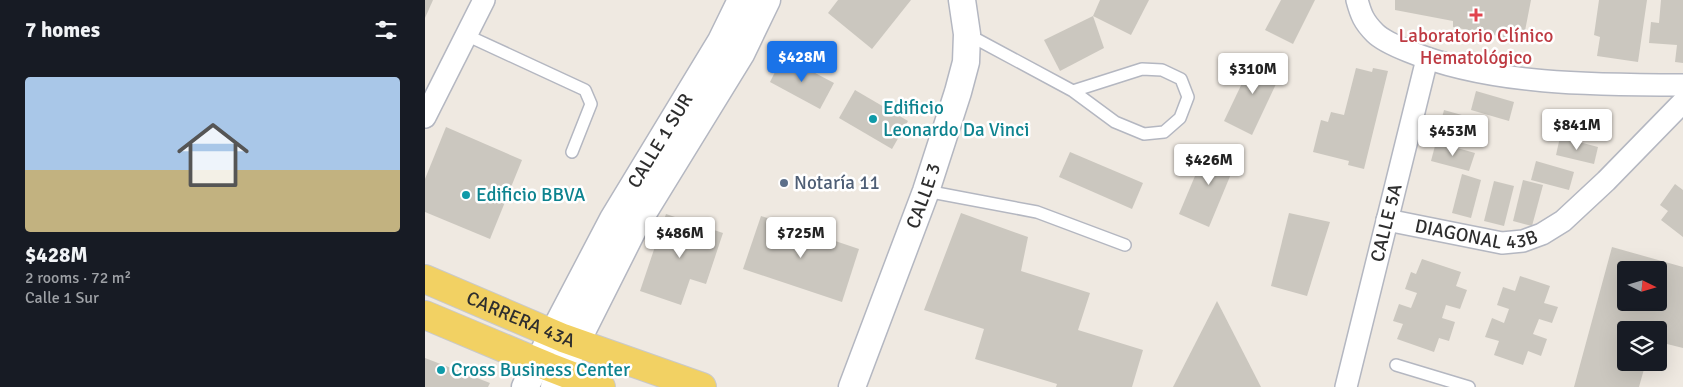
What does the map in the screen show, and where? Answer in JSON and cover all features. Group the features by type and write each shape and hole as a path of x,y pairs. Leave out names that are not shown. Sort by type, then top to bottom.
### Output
{"main road":[{"name":"CARRERA 43A","path":"425,278 565,338 701,387"},
{"name":"CARRERA 43A","path":"425,315 551,374 601,387"}],"street":[{"path":"425,117 484,0"},
{"name":"CALLE 1 SUR","path":"525,387 551,374 613,219 721,41 741,0"},
{"name":"CALLE 1 SUR","path":"565,338 741,54 767,0"},
{"name":"CALLE 3","path":"852,387 926,191 958,92 966,62 967,34 962,0"},
{"path":"1359,8 1376,34 1399,47 1427,59 1500,76 1627,85 1683,85"},
{"name":"CALLE 5A","path":"1346,387 1427,59"},
{"name":"DIAGONAL 43B","path":"1387,220 1502,243 1523,240 1542,234 1563,221 1606,181 1683,102"}],"lane":[{"path":"466,34 585,90 591,104 572,152"},
{"path":"967,34 1073,91 1115,122 1144,134 1164,132 1180,118 1188,97 1181,79 1163,70 1156,69 1142,69 1073,91"},
{"path":"926,191 1037,212 1125,245"},
{"path":"1396,365 1469,387"}],"building":[{"path":"425,0 433,0 425,18"},
{"path":"838,0 911,0 872,49 828,13"},
{"path":"1100,0 1149,0 1131,35 1093,16"},
{"path":"1281,0 1315,0 1293,44 1265,30"},
{"name":"Laboratorio Clínico Hematológico","path":"1395,0 1531,0 1523,41 1453,27 1453,21 1395,10"},
{"path":"1599,0 1647,0 1638,62 1597,56 1600,37 1594,35"},
{"path":"1661,0 1683,0 1683,63 1675,62 1677,45 1649,43 1651,22 1659,23"},
{"path":"1093,16 1104,48 1060,71 1044,40"},
{"path":"783,56 834,83 820,109 770,82"},
{"path":"1255,56 1283,69 1252,135 1224,121"},
{"path":"1356,68 1372,72 1373,68 1388,71 1364,169 1348,165 1349,161 1313,152 1321,120 1328,122 1331,112 1344,115"},
{"name":"Edificio Leonardo Da Vinci","path":"855,90 908,121 892,149 839,118"},
{"path":"1476,91 1514,102 1509,121 1471,110"},
{"path":"1444,110 1483,121 1477,139 1439,129"},
{"name":"Edificio BBVA","path":"446,127 522,160 490,239 425,212 425,179"},
{"path":"1560,137 1598,147 1594,164 1556,155"},
{"path":"1436,142 1475,153 1469,171 1431,161"},
{"path":"1208,145 1238,157 1209,227 1179,214"},
{"path":"1070,152 1143,183 1132,209 1059,177"},
{"path":"1536,161 1574,172 1569,190 1531,180"},
{"path":"1462,174 1481,180 1471,218 1452,213"},
{"path":"1523,180 1543,185 1532,226 1513,221"},
{"path":"1494,181 1514,186 1504,226 1484,221"},
{"path":"1675,184 1683,190 1683,237 1661,220 1668,211 1660,205"},
{"path":"961,213 1028,237 1021,271 1090,293 1078,330 1143,350 1132,387 1056,387 1057,384 975,359 984,329 924,310"},
{"path":"1289,213 1330,222 1307,296 1271,286"},
{"path":"666,214 723,233 706,284 690,279 681,305 640,291"},
{"path":"761,216 859,249 842,302 743,269"},
{"path":"1612,247 1662,261 1617,261 1617,311 1667,311 1667,262 1683,267 1683,348 1667,344 1667,321 1617,321 1617,371 1643,371 1639,387 1574,387"},
{"path":"1422,259 1461,272 1456,286 1467,290 1460,309 1446,305 1442,318 1455,322 1449,341 1439,338 1434,352 1397,339 1403,324 1393,321 1399,304 1411,308 1417,293 1405,289 1411,272 1416,274"},
{"path":"1520,276 1550,286 1544,303 1558,307 1552,323 1539,319 1533,334 1547,339 1541,356 1528,351 1523,365 1494,355 1499,341 1485,337 1492,318 1504,323 1509,309 1497,305 1503,287 1515,291"},
{"path":"1217,301 1261,387 1173,387"},
{"name":"Cross Business Center","path":"425,358 490,383 488,387 425,387"}],"place":[{"name":"Laboratorio Clínico Hematológico","path":"1476,15"},
{"name":"Edificio Leonardo Da Vinci","path":"873,119"},
{"name":"Notaría 11","path":"784,183"},
{"name":"Edificio BBVA","path":"466,195"},
{"name":"Cross Business Center","path":"441,370"}]}
